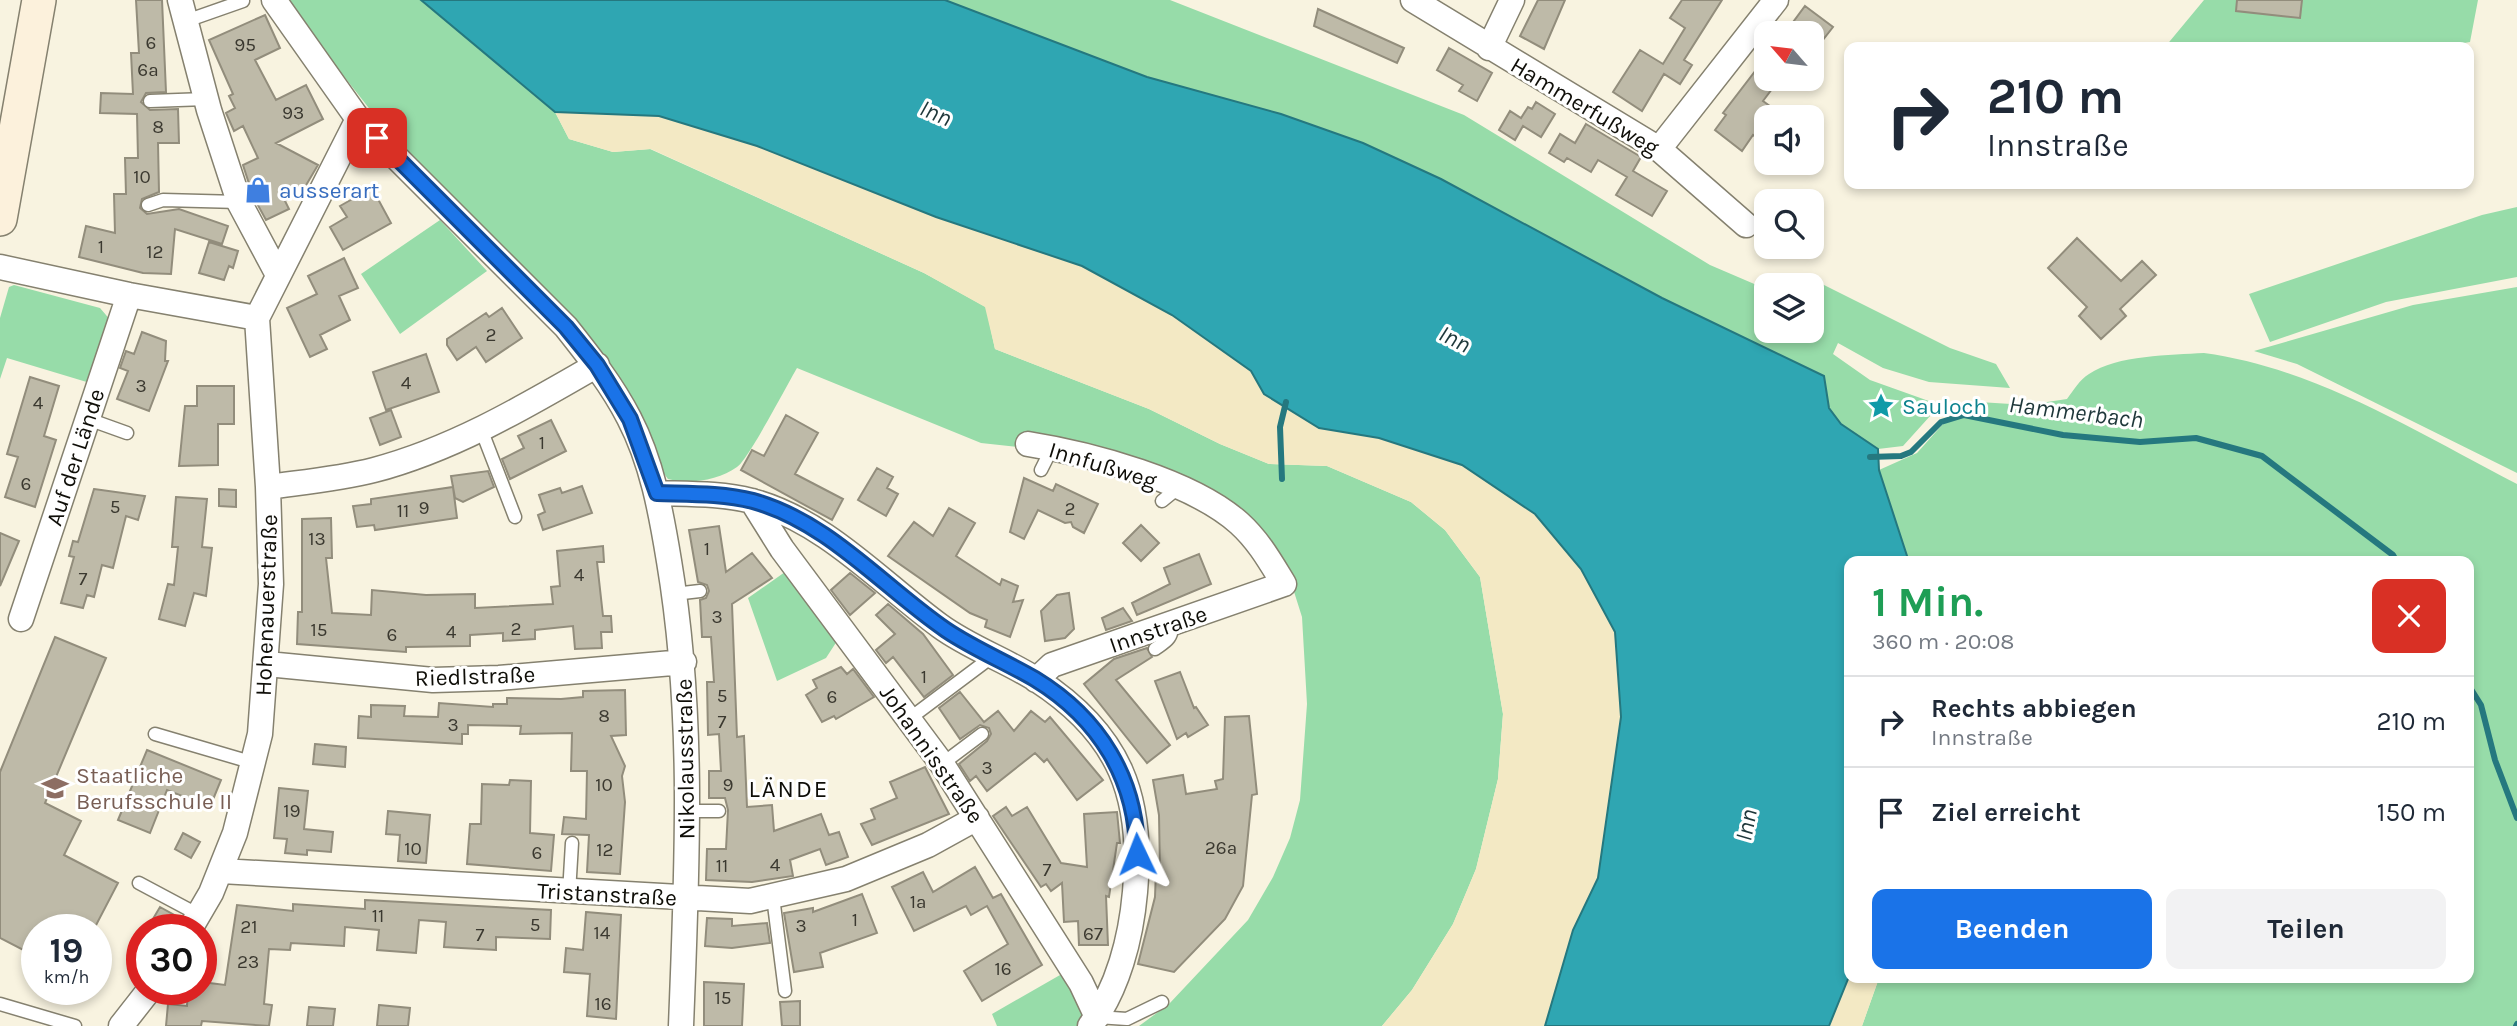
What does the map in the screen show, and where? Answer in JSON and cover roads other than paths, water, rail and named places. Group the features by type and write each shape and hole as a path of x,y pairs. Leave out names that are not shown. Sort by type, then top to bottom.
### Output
{"main road":[{"path":"0,219 39,0"}],"street":[{"path":"274,0 358,119 566,327 597,365 630,419 657,493 706,494 752,501 792,517 831,540 940,626 1036,680 1083,719 1110,752 1125,777 1134,804 1137,854 1134,913 1119,968 1093,1021"},
{"name":"Hammerfußweg","path":"1413,0 1660,149 1746,225"},
{"path":"1489,48 1512,0"},
{"path":"1660,149 1776,0"},
{"path":"183,11 206,99 239,202 277,273"},
{"name":"Hohenauerstraße","path":"198,914 221,871 254,763 267,664 271,584 268,487 257,318 277,273 358,119"},
{"path":"0,267 129,295 257,318"},
{"name":"Auf der Lände","path":"21,619 129,295"},
{"path":"268,487 377,469 481,429 597,365"},
{"name":"Innfußweg","path":"1040,454 1102,460 1170,495 1222,509 1261,546 1284,584"},
{"name":"Nikolausstraße","path":"657,493 684,662 688,811 681,1026"},
{"name":"Johannisstraße","path":"752,501 782,549 942,764 1081,983 1093,1021"},
{"name":"Innstraße","path":"1036,680 1052,664 1284,584"},
{"name":"Riedlstraße","path":"267,664 433,680 499,678 684,662"},
{"name":"Tristanstraße","path":"221,871 569,893 750,901 846,879 928,845 977,818"},
{"path":"121,1026 137,1005"}],"lane":[{"path":"183,11 243,1"},
{"path":"150,101 206,99"},
{"path":"148,205 163,200 239,202"},
{"path":"88,419 127,433"},
{"path":"481,429 515,517"},
{"path":"674,594 700,591"},
{"path":"1155,649 1168,640 1173,632 1171,624"},
{"path":"909,719 993,656"},
{"path":"155,734 254,763"},
{"path":"942,764 982,734"},
{"path":"688,811 719,811"},
{"path":"569,893 572,843"},
{"path":"139,883 183,914"},
{"path":"773,897 785,990"},
{"path":"1093,1021 1127,1019 1162,1002"},
{"path":"0,1004 75,1026"}],"water":[{"name":"Inn","path":"421,0 945,0 1147,77 1281,114 1363,143 1441,179 1662,298 1824,376 1829,408 1841,424 1878,449 1879,470 1907,556 1844,556 1844,983 1846,983 1829,1026 1545,1026 1573,930 1598,878 1621,717 1615,632 1581,569 1535,514 1462,465 1379,438 1319,428 1264,394 1251,371 1172,315 1082,266 936,217 757,146 659,116 555,112"}],"waterway":[{"path":"1282,479 1280,427 1286,402"},
{"name":"Hammerbach","path":"1870,457 1901,456 1911,452 1941,422 1964,415 2063,435 2140,442 2196,438 2262,456 2394,556"},
{"name":"Hammerbach","path":"2474,694 2481,705 2495,760 2517,818"}],"place":[{"name":"ausserart","path":"258,190"},
{"name":"Sauloch","path":"1881,406"},
{"name":"Staatliche Berufsschule II","path":"55,788"}],"district":[{"name":"LÄNDE","path":"789,789"}]}
